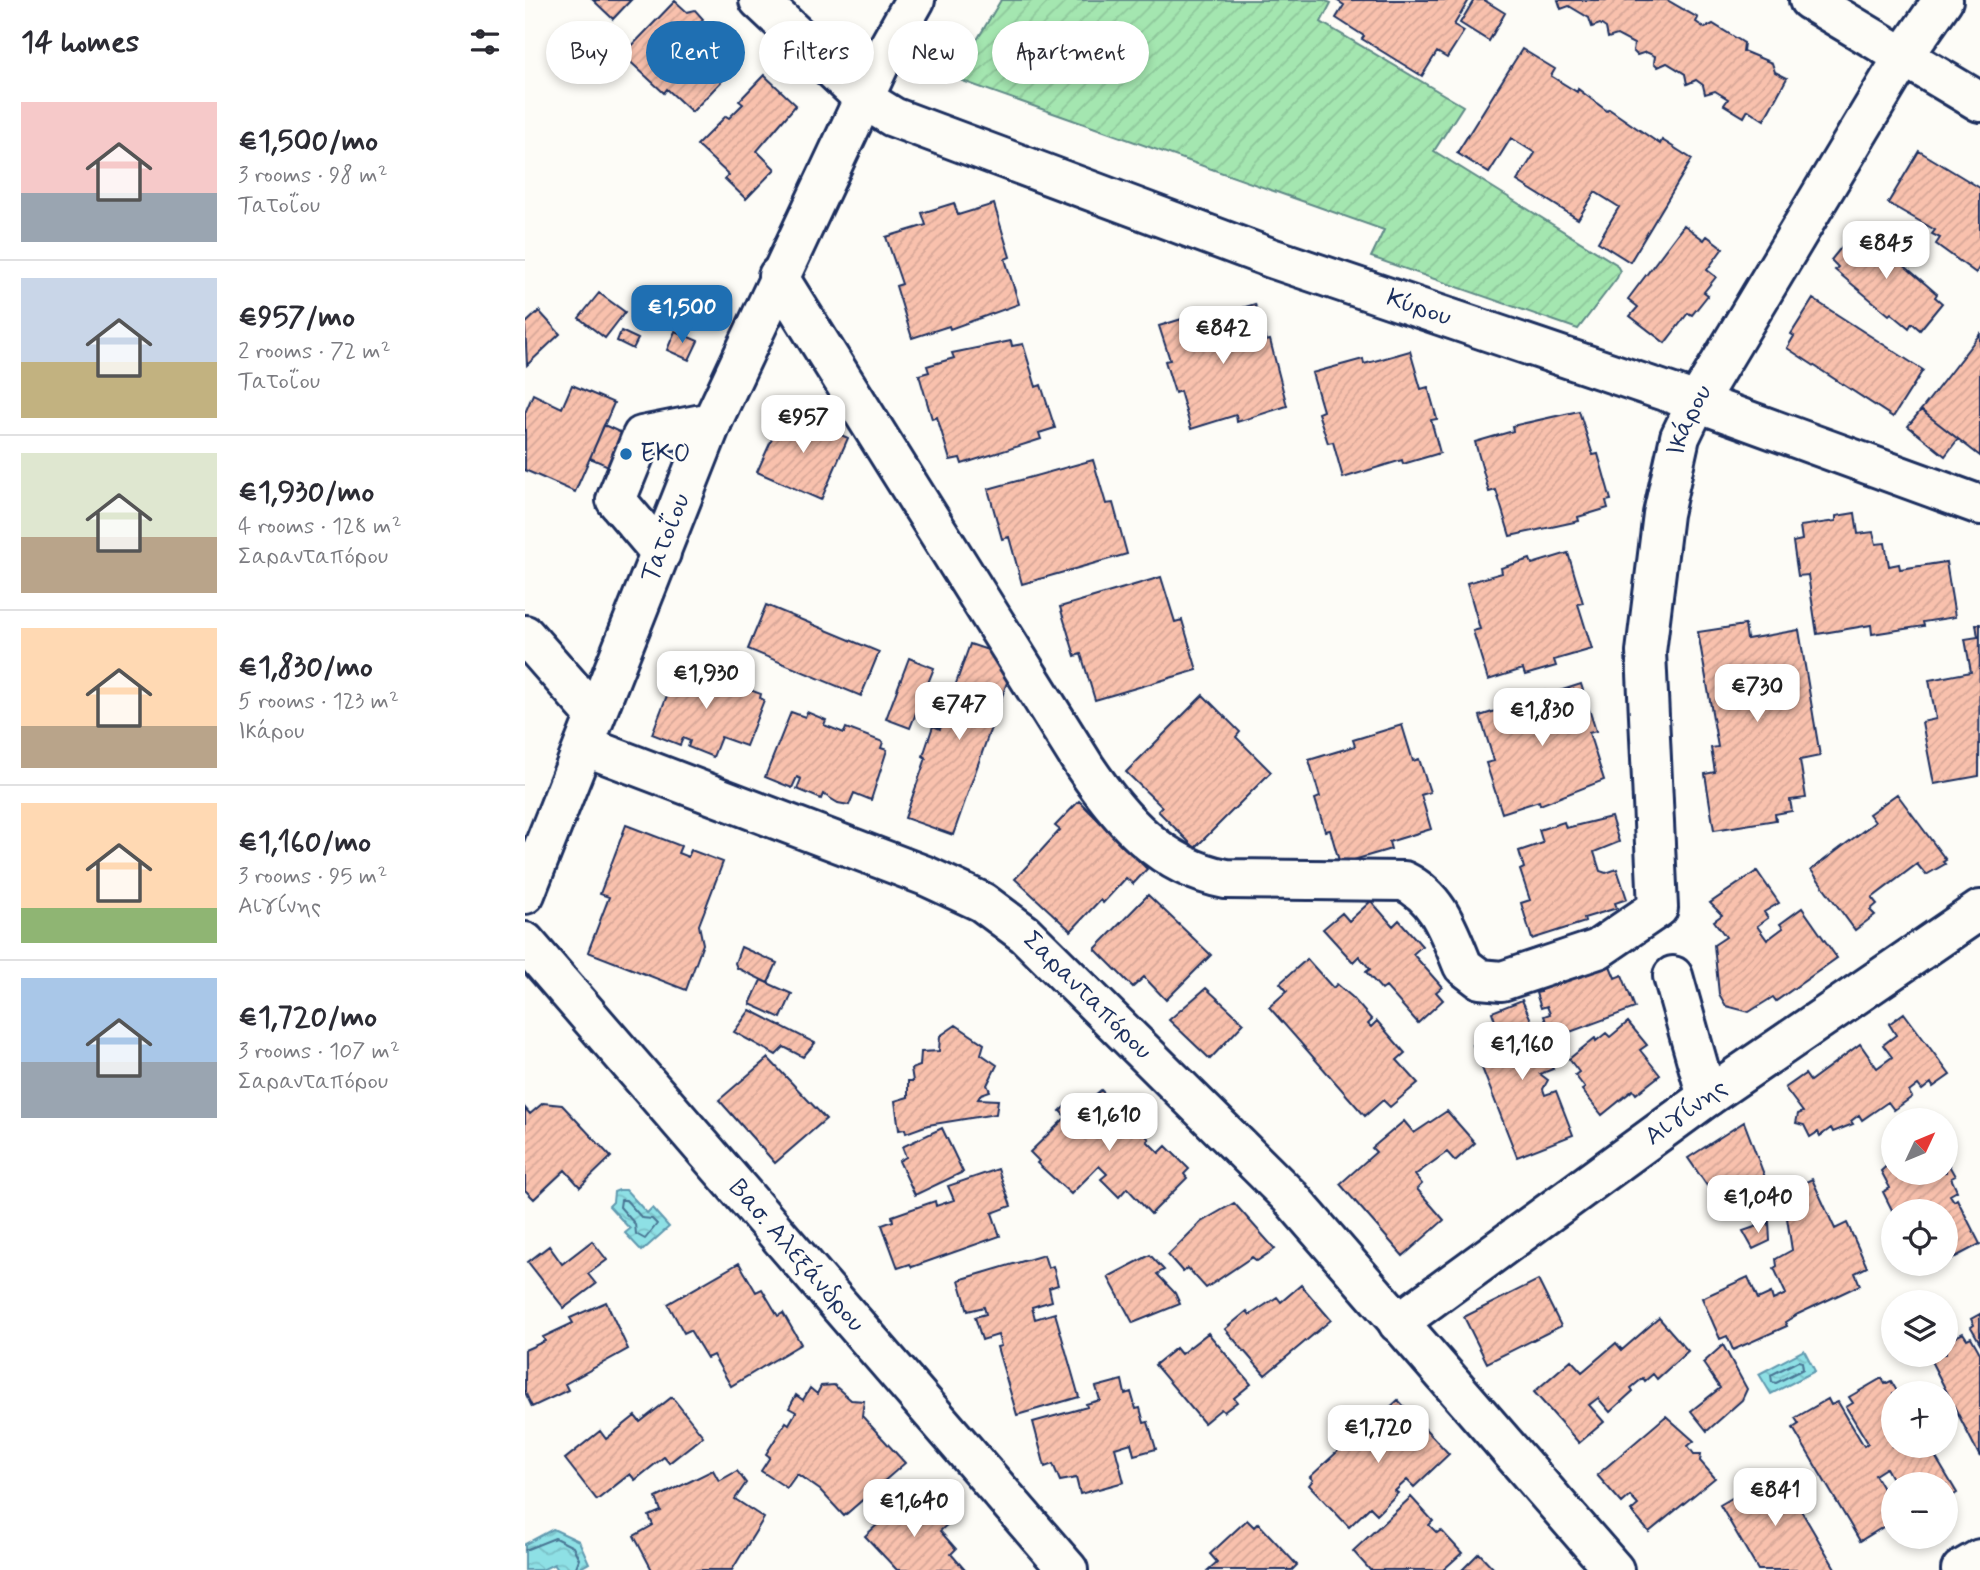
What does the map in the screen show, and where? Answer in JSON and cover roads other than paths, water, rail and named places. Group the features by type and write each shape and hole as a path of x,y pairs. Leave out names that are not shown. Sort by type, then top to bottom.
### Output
{"street":[{"name":"Κύρου","path":"759,0 864,99 893,117 1271,258 1697,402 1980,505"},
{"name":"Τατοΐου","path":"525,894 712,422 778,276 885,53 915,0"},
{"path":"1809,0 1980,102"},
{"name":"Ικάρου","path":"778,276 1103,794 1140,835 1170,859 1200,874 1226,879 1404,881 1416,887 1434,905 1463,966 1480,979 1502,981 1598,949 1658,908 1646,652 1663,514 1680,437 1697,402 1904,56 1943,0"},
{"path":"661,553 616,500 642,436 712,422"},
{"path":"525,635 590,730"},
{"name":"Σαρανταπόρου","path":"590,730 982,902 1025,934 1290,1197 1614,1570"},
{"name":"Αιγίνης","path":"1398,1323 1707,1097 1980,910"},
{"name":"Βασ. Αλεξάνδρου","path":"525,942 1068,1570"},
{"path":"1673,976 1707,1097"},
{"path":"1961,1570 1980,1559"}],"water":[{"path":"626,1190 647,1213 652,1208 669,1227 642,1251 625,1233 630,1229 609,1206 613,1202 614,1192"},
{"path":"1804,1350 1815,1371 1771,1394 1759,1374"},
{"path":"553,1529 579,1541 589,1563 577,1570 558,1570 554,1564 542,1570 525,1570 525,1544"}],"place":[{"name":"EKO","path":"626,454"}]}
